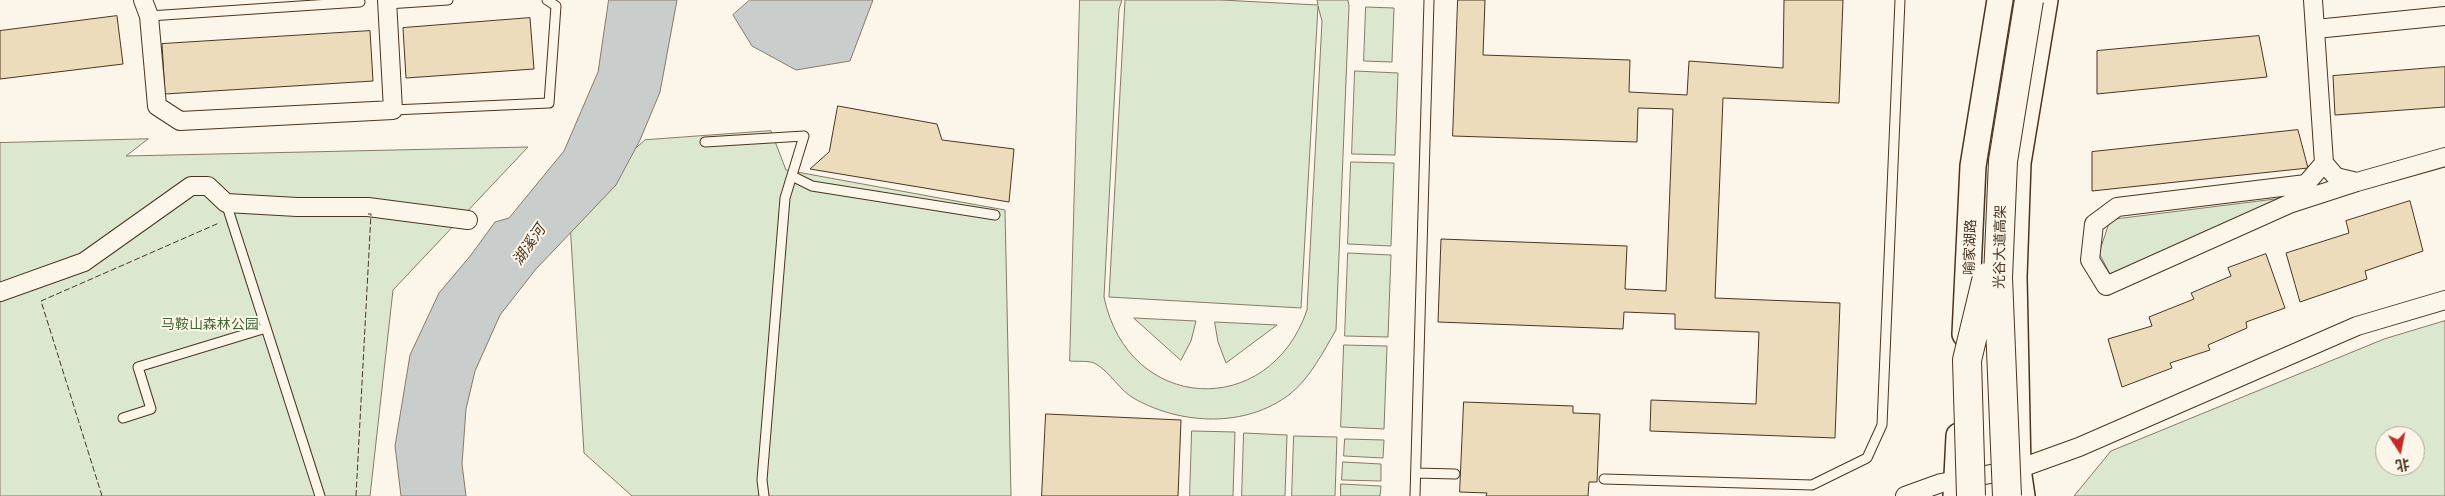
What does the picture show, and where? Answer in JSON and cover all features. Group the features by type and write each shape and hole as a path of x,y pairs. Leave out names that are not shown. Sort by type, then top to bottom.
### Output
{"highway":[{"name":"光谷大道高架","path":"1996,496 1987,277 1992,160 2018,0"},
{"name":"光谷大道高架","path":"2007,496 1998,277 2003,161 2029,0"},
{"path":"1961,491 1967,360 1987,277"}],"main road":[{"name":"喻家湖路","path":"1961,491 1973,166 2000,0"},
{"path":"2022,496 2018,469 2014,277 2018,163 2045,0"}],"street":[{"path":"2313,0 2324,163 2336,177 2357,182"},
{"path":"146,8 157,106 180,121 393,110 387,2"},
{"path":"2316,29 2445,16"},
{"path":"2324,163 2306,184 2117,207 2094,224 2090,260 2106,286 2289,204 2445,157"},
{"path":"0,292 84,262 191,186 208,186 226,204 368,207 468,220"},
{"path":"1905,496 1961,491 2079,447 2357,326 2445,300"}],"lane":[{"path":"387,2 448,0"},
{"path":"393,110 549,103 556,6 548,0"},
{"path":"1415,496 1429,0"},
{"path":"1604,478 1812,485 1867,458 1882,425 1900,0"},
{"path":"146,8 283,9 360,2"},
{"path":"705,142 804,136 785,208 762,480 764,496"},
{"path":"792,176 812,186 995,215"},
{"path":"226,204 320,496"},
{"path":"122,418 152,409 138,366 266,328"},
{"path":"1416,473 1455,474"}],"green space":[{"path":"1080,0 1122,0 1119,9 1104,297 1118,335 1140,364 1169,381 1200,389 1232,385 1263,371 1288,346 1307,310 1322,21 1318,6 1301,308 1109,297 1125,0 1221,0 1318,5 1317,0 1348,0 1336,330 1304,380 1290,394 1273,405 1254,413 1214,419 1193,418 1173,414 1153,408 1130,396 1096,364 1070,361"},
{"path":"1366,7 1394,8 1392,62 1364,61"},
{"path":"1355,71 1398,73 1395,155 1352,154"},
{"path":"771,131 786,170 1005,210 1011,496 632,496 584,453 569,206 645,140"},
{"name":"马鞍山森林公园","path":"148,139 126,156 528,147 393,290 370,496 0,496 0,143"},
{"path":"1351,162 1394,163 1391,246 1348,244"},
{"path":"2292,197 2110,274 2099,253 2110,220"},
{"path":"1348,253 1391,255 1388,337 1345,336"},
{"path":"1134,318 1196,321 1191,341 1181,360"},
{"path":"2445,321 2445,496 2074,496 2111,451 2384,339"},
{"path":"1215,322 1277,325 1226,363 1218,342"},
{"path":"1344,345 1387,346 1384,429 1341,427"},
{"path":"1192,431 1235,432 1233,496 1190,496"},
{"path":"1244,433 1287,435 1285,496 1242,496"},
{"path":"1294,436 1337,437 1335,496 1292,496"},
{"path":"1345,439 1384,440 1383,458 1344,456"},
{"path":"1343,462 1381,464 1381,481 1342,480"},
{"path":"1341,484 1381,486 1380,496 1341,496"}],"water":[{"name":"湖溪河","path":"609,0 677,0 660,92 640,140 616,185 536,269 500,315 475,371 466,409 462,464 466,496 401,496 395,446 410,355 439,293 471,255 495,222 509,218 564,151 598,72"},
{"path":"750,0 873,0 850,61 796,70 752,46 733,15"}],"building":[{"path":"1458,0 1485,0 1483,55 1630,60 1629,92 1687,95 1689,61 1783,68 1784,0 1843,0 1839,103 1723,98 1715,298 1840,303 1835,438 1650,431 1651,400 1756,404 1759,332 1675,329 1675,314 1624,312 1623,329 1438,322 1441,239 1627,246 1625,289 1666,291 1673,109 1638,108 1637,142 1453,136"},
{"path":"117,16 123,64 0,79 0,31"},
{"path":"530,18 534,69 406,78 403,28"},
{"path":"370,31 373,81 165,94 162,44"},
{"path":"2259,36 2267,77 2097,94 2097,51"},
{"path":"2445,67 2445,107 2335,115 2333,76"},
{"path":"838,106 937,124 942,140 1014,149 1009,202 810,169 829,152"},
{"path":"2298,130 2308,168 2092,191 2092,152"},
{"path":"2410,201 2423,251 2365,271 2367,279 2300,302 2286,253 2349,233 2346,221"},
{"path":"2266,254 2285,308 2246,322 2247,328 2208,345 2210,350 2170,363 2172,368 2122,387 2108,339 2152,326 2149,317 2194,299 2191,293 2231,276 2228,268"},
{"path":"1464,402 1573,406 1573,413 1600,414 1597,482 1589,482 1588,496 1486,496 1487,493 1460,492"},
{"path":"1046,414 1181,420 1178,496 1042,496"}],"fence":[{"path":"356,496 371,214 368,214"},
{"path":"102,496 41,301 219,223"}]}
